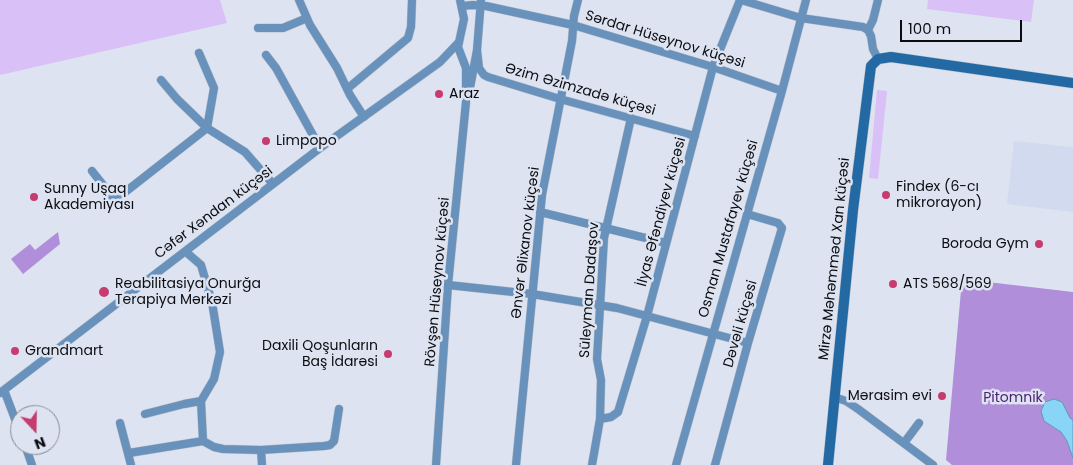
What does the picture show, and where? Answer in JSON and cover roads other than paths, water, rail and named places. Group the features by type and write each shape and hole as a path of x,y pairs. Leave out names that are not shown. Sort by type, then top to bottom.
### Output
{"street":[{"path":"299,0 321,45 337,68 364,117"},
{"path":"347,89 408,38 411,27 412,0"},
{"name":"Ənvər Əlixanov küçəsi","path":"516,465 540,212 578,0"},
{"path":"740,0 801,18 863,27 868,30 874,53 878,60 891,57 1073,84"},
{"name":"İlyas Əfəndiyev küçəsi","path":"600,419 611,417 618,412 647,316 713,67 740,0"},
{"name":"Osman Mustafayev küçəsi","path":"676,465 806,0"},
{"path":"868,30 873,20 878,0"},
{"path":"461,3 463,25 459,51 463,58 466,75 466,102"},
{"name":"Sərdar Hüseynov küçəsi","path":"461,3 481,3 573,25 713,67 782,91"},
{"path":"466,102 476,50 481,3"},
{"path":"258,28 283,28 307,18"},
{"name":"Cəfər Xəndan küçəsi","path":"2,391 320,148 446,58 459,42"},
{"path":"446,58 455,56 463,58 472,57 476,50"},
{"name":"Əzim Əzimzadə küçəsi","path":"476,50 478,64 484,75 560,99 695,136"},
{"path":"92,171 115,200 207,128 214,88 199,53"},
{"path":"266,55 276,68 320,148"},
{"name":"Mirzə Məhəmməd Xan küçəsi","path":"828,465 853,210 870,70 878,60"},
{"path":"161,80 177,99 207,128 245,152 273,184"},
{"name":"Rövşən Hüseynov küçəsi","path":"436,465 448,285 466,102"},
{"name":"Süleyman Dadaşov","path":"592,465 600,419 600,380 597,359 605,229 631,118"},
{"path":"540,212 666,243"},
{"name":"Dəvəli küçəsi","path":"715,465 782,228 778,223 747,214"},
{"path":"186,252 201,265 212,302 220,352 214,379 201,401 203,441"},
{"path":"448,285 532,294 601,305 748,343"},
{"path":"2,391 10,409"},
{"path":"834,397 846,401 933,465"},
{"path":"145,414 201,401"},
{"path":"129,452 203,441 223,449 261,450 330,445 334,441 339,409"},
{"path":"120,423 131,465"},
{"path":"904,443 919,423"},
{"path":"261,450 262,465"}],"water":[{"path":"1054,399 1062,402 1070,418 1073,420 1073,458 1067,441 1061,432 1044,421 1041,411 1045,402"}],"place":[{"name":"Araz","path":"439,94"},
{"name":"Limpopo","path":"266,141"},
{"name":"Findex (6-cı mikrorayon)","path":"886,195"},
{"name":"Sunny Uşaq Akademiyası","path":"34,197"},
{"name":"Boroda Gym","path":"1039,244"},
{"name":"ATS 568/569","path":"893,284"},
{"name":"Reabilitasiya Onurğa Terapiya Mərkəzi","path":"104,292"},
{"name":"Grandmart","path":"15,351"},
{"name":"Daxili Qoşunların Baş İdarəsi","path":"388,354"},
{"name":"Mərasim evi","path":"942,396"}],"park label":[{"name":"Pitomnik","path":"1013,398"}]}
